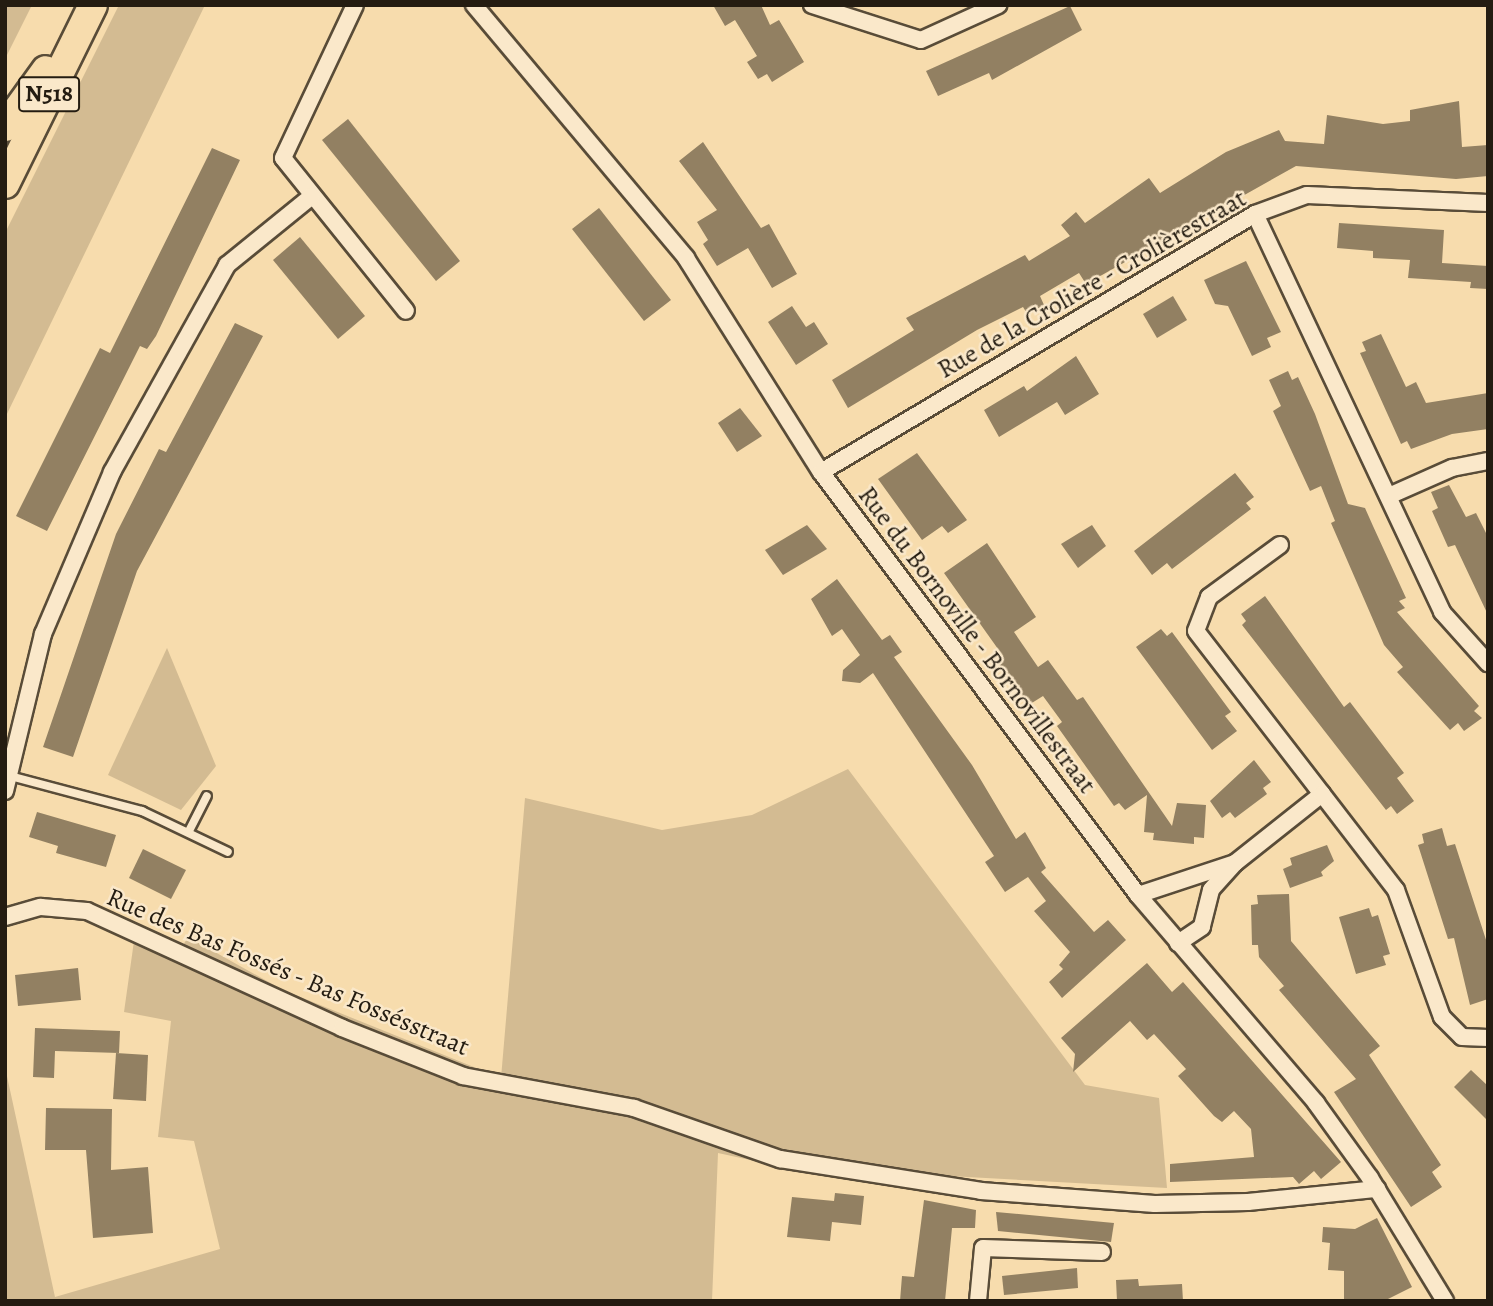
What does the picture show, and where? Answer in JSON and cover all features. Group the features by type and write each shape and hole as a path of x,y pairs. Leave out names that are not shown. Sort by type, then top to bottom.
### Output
{"highway":[{"name":"N518","path":"5,127 93,5"},
{"name":"N518","path":"5,184 93,5"}],"street":[{"path":"355,5 285,148 283,158 406,311"},
{"name":"Rue du Bornoville - Bornovillestraat","path":"474,5 686,258 821,472 1138,895 1299,1082 1377,1189 1445,1301"},
{"path":"812,5 921,40 998,5"},
{"name":"Rue de la Crolière - Crolièrestraat","path":"821,472 1255,214 1307,195 1488,203"},
{"path":"8,783 43,634 111,472 227,265 312,196"},
{"path":"1255,214 1391,495 1442,612 1488,663"},
{"path":"1391,495 1452,468 1488,461"},
{"path":"1280,545 1209,597 1196,631 1396,890 1442,1017 1462,1037 1488,1038"},
{"path":"1178,943 1202,927 1211,890 1235,863 1322,794"},
{"path":"1138,895 1235,863"},
{"name":"Rue des Bas Fossés - Bas Fossésstraat","path":"5,917 41,907 87,911 342,1027 464,1076 634,1108 780,1159 981,1191 1155,1204 1248,1202 1377,1189"},
{"path":"978,1301 983,1248 1102,1252"}],"lane":[{"path":"8,783 85,792 189,831 228,852"},
{"path":"189,831 207,796"}],"shaded area":[{"path":"5,5 32,5 5,59"},
{"path":"119,5 205,5 5,418 5,233"},
{"path":"167,648 216,766 181,810 108,775"},
{"path":"848,769 1085,1085 1159,1098 1167,1188 783,1167 718,1153 712,1301 5,1301 5,1067 55,1297 220,1249 194,1141 158,1137 171,1021 124,1012 134,941 176,957 188,937 283,990 501,1078 525,798 662,830 752,815"}],"building":[{"path":"713,5 761,5 770,25 779,20 804,62 772,82 767,74 758,79 747,62 757,56 735,20 725,26"},
{"path":"1070,6 1082,30 992,80 989,73 938,96 926,71"},
{"path":"1459,101 1462,147 1488,145 1488,176 1456,179 1296,166 1086,284 1079,273 1040,296 1044,305 1028,315 1023,307 977,330 848,408 832,380 914,330 906,318 1025,255 1029,261 1070,236 1061,225 1076,212 1085,223 1149,178 1160,193 1226,152 1279,130 1285,141 1324,144 1327,115 1383,124 1410,121 1410,110"},
{"path":"348,119 460,261 436,281 322,140"},
{"path":"703,142 761,228 769,224 797,274 772,288 748,248 717,266 703,244 708,240 697,222 717,210 679,161"},
{"path":"212,148 240,160 156,336 147,349 140,346 47,531 16,516 100,348 110,353"},
{"path":"599,208 671,300 644,321 572,229"},
{"path":"1339,223 1444,230 1442,263 1488,266 1488,289 1470,288 1471,282 1408,278 1410,260 1373,258 1373,251 1337,248"},
{"path":"300,237 365,316 338,339 273,260"},
{"path":"1246,261 1281,332 1267,338 1271,347 1252,356 1228,306 1215,304 1204,280"},
{"path":"1173,296 1187,320 1157,338 1143,314"},
{"path":"792,306 806,327 814,322 828,344 796,365 768,322"},
{"path":"235,323 263,336 137,571 73,757 43,747 116,534 159,449 166,452"},
{"path":"1381,334 1406,387 1416,382 1426,403 1488,393 1488,429 1452,434 1411,449 1407,441 1401,444 1360,353 1366,351 1362,342"},
{"path":"1076,356 1099,394 1065,415 1057,402 999,437 984,410 1024,386 1027,391"},
{"path":"1288,371 1292,380 1298,377 1315,414 1348,504 1365,508 1406,598 1399,601 1405,608 1397,612 1479,706 1474,711 1482,718 1464,731 1458,723 1450,730 1397,672 1403,667 1384,645 1331,523 1335,521 1321,486 1310,491 1273,411 1281,406 1269,380"},
{"path":"740,408 762,436 737,452 718,423"},
{"path":"917,453 967,520 948,533 942,526 922,540 878,479"},
{"path":"1235,473 1254,497 1246,503 1251,509 1172,569 1167,563 1152,575 1134,551"},
{"path":"1449,485 1466,517 1476,513 1488,537 1488,615 1455,545 1448,547 1432,511 1438,508 1431,492"},
{"path":"807,525 827,549 783,575 765,550"},
{"path":"1092,525 1106,546 1078,568 1061,544"},
{"path":"987,543 1036,617 1014,632 1038,667 1048,660 1077,700 1083,697 1172,826 1177,803 1206,805 1204,838 1194,837 1194,844 1153,840 1154,833 1144,832 1147,795 1125,810 1119,803 1114,806 1057,726 1062,722 1043,696 1027,706 996,660 1003,656 944,573"},
{"path":"837,579 882,640 890,635 902,652 894,657 972,765 1016,839 1025,832 1046,868 1041,872 1094,932 1108,920 1126,940 1062,998 1049,982 1063,969 1059,965 1070,952 1034,911 1046,901 1028,877 1005,892 985,862 994,856 873,673 860,683 842,681 843,670 860,655 842,629 832,636 811,599"},
{"path":"1265,596 1344,707 1350,702 1404,773 1397,778 1414,801 1397,814 1391,806 1386,810 1242,625 1246,621 1241,614"},
{"path":"1161,629 1167,636 1172,632 1231,712 1225,716 1237,731 1212,750 1136,647"},
{"path":"1254,760 1271,782 1263,788 1267,794 1235,818 1230,812 1222,818 1210,801"},
{"path":"37,812 116,835 106,867 56,853 58,846 29,837"},
{"path":"1442,828 1447,846 1455,844 1488,946 1488,999 1470,1005 1454,938 1448,939 1418,845 1424,843 1422,834"},
{"path":"1327,845 1334,861 1321,872 1323,876 1290,888 1283,869 1292,865 1290,858"},
{"path":"143,849 186,870 171,899 129,878"},
{"path":"1289,894 1291,941 1380,1046 1369,1055 1441,1165 1432,1172 1442,1187 1411,1207 1334,1092 1356,1079 1279,990 1284,986 1259,957 1258,945 1252,945 1251,905 1258,904 1257,895"},
{"path":"1369,908 1372,917 1378,915 1390,954 1383,956 1386,965 1356,974 1339,917"},
{"path":"1147,963 1172,992 1183,982 1341,1162 1321,1179 1314,1171 1299,1184 1293,1177 1170,1182 1170,1164 1254,1157 1251,1129 1234,1111 1222,1122 1214,1116 1178,1076 1186,1069 1154,1034 1147,1040 1130,1021 1073,1072 1075,1054 1061,1038"},
{"path":"78,968 81,1000 18,1006 15,975"},
{"path":"35,1028 120,1031 119,1053 55,1051 54,1078 33,1077"},
{"path":"116,1053 148,1055 146,1101 113,1099"},
{"path":"1471,1070 1488,1086 1488,1121 1454,1087"},
{"path":"46,1108 112,1109 111,1170 148,1167 153,1233 93,1238 86,1150 45,1150"},
{"path":"835,1193 864,1196 861,1225 832,1222 830,1241 787,1237 792,1197 834,1201"},
{"path":"924,1200 976,1210 975,1228 952,1228 945,1301 900,1301 902,1276 914,1277"},
{"path":"996,1212 1114,1223 1111,1242 998,1231"},
{"path":"1377,1218 1412,1287 1384,1301 1344,1301 1344,1271 1328,1270 1330,1243 1322,1242 1323,1227 1355,1229"},
{"path":"1077,1268 1078,1288 1004,1295 1002,1276"},
{"path":"1138,1279 1139,1286 1182,1284 1183,1301 1117,1301 1116,1280"}]}
